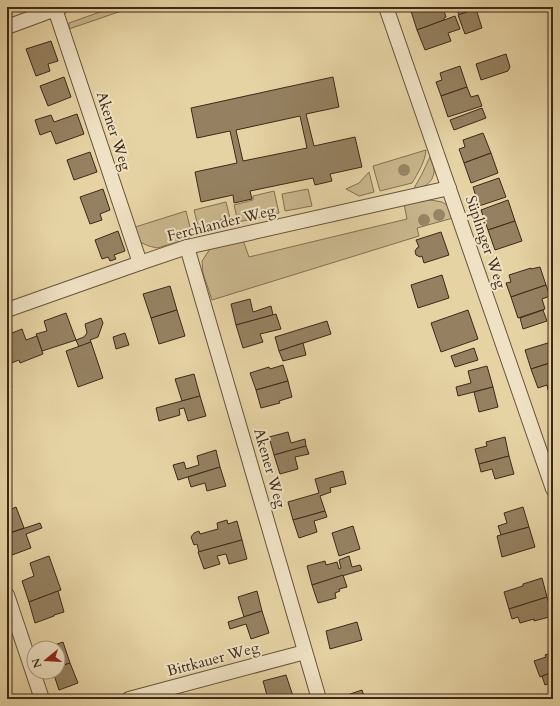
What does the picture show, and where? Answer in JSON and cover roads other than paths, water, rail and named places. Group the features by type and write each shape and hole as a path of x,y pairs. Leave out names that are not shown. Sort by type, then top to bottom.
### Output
{"street":[{"name":"Süplinger Weg","path":"386,7 553,489"},
{"path":"7,27 58,8"},
{"name":"Akener Weg","path":"58,8 140,263"},
{"name":"Ferchlander Weg","path":"7,310 187,247 449,188"},
{"name":"Akener Weg","path":"187,247 319,699"},
{"path":"7,595 42,699"},
{"name":"Bittkauer Weg","path":"130,699 305,652"}]}
